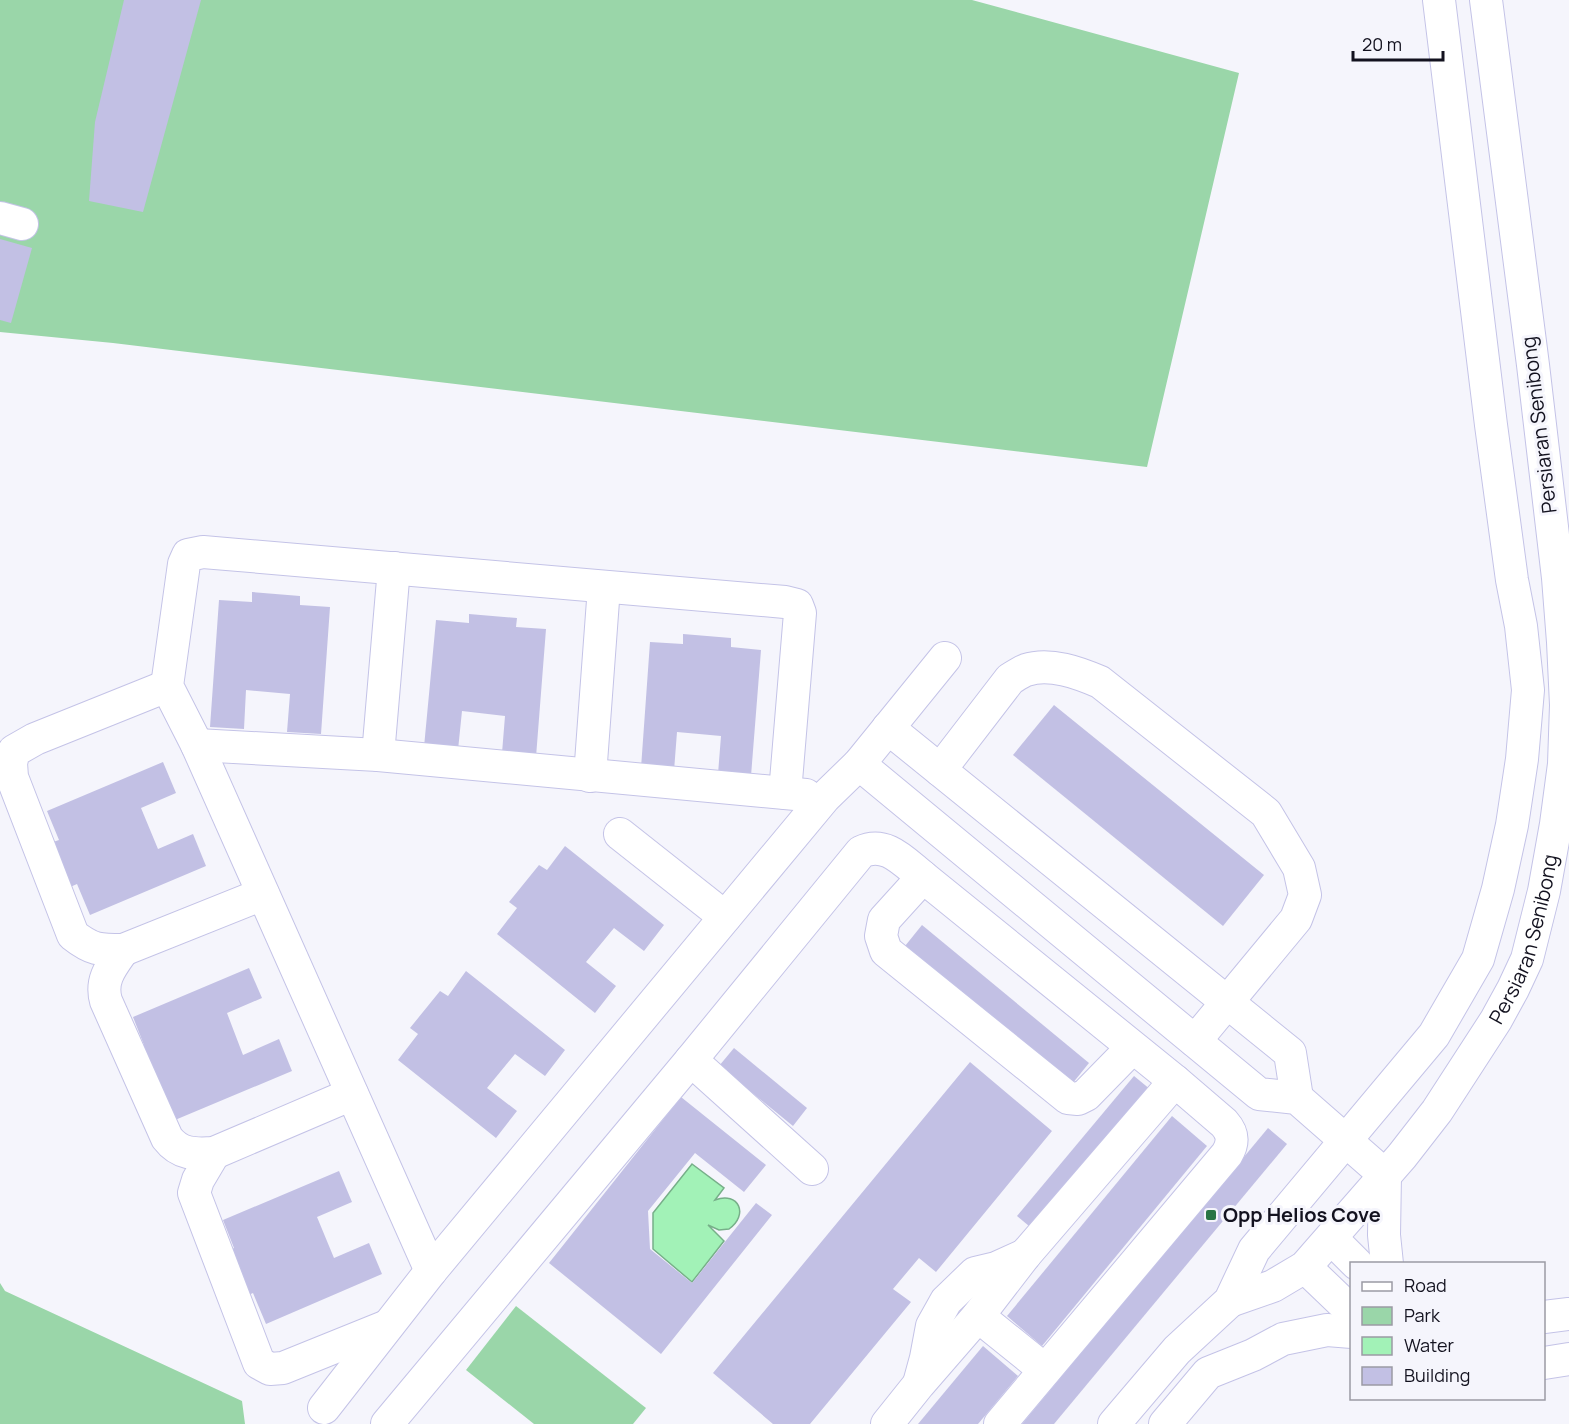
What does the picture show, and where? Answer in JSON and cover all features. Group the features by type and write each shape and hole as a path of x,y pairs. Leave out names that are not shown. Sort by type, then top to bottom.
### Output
{"street":[{"name":"Persiaran Senibong","path":"1114,1424 1177,1350 1230,1301 1254,1250 1434,1035 1478,959 1498,889 1512,825 1522,759 1528,690 1521,626 1512,580 1491,425 1439,0"},
{"name":"Persiaran Senibong","path":"1230,1301 1273,1286 1305,1267 1437,1111 1485,1038 1513,989 1527,959 1544,891 1564,764 1566,705 1562,591 1539,430 1533,365 1485,0"},
{"path":"431,1271 197,745 166,686 184,564 188,555 203,552 774,601 797,605 800,613 785,793"},
{"path":"378,755 394,568"},
{"path":"590,776 604,587"},
{"path":"324,1408 431,1271 825,796 859,764 945,658"},
{"path":"940,770 1010,680 1025,670 1042,667 1082,674 1100,682 1266,813 1299,868 1305,895 1296,919 1195,1041"},
{"path":"166,686 35,739 14,751 11,763 12,777 73,935 87,947 123,950 263,894"},
{"path":"888,728 1290,1053 1297,1098"},
{"path":"197,745 378,755 825,796"},
{"path":"859,764 1259,1094 1297,1098 1385,1175 1384,1235 1387,1262"},
{"path":"620,834 725,917"},
{"path":"387,1424 691,1060 861,852 868,849 887,849 1175,1081 1230,1130 1232,1147 1207,1179 1000,1424"},
{"path":"923,877 884,920 881,936 886,951 1068,1098 1078,1099 1086,1095 1132,1048"},
{"path":"123,950 107,974 104,985 106,1001 167,1138 179,1150 190,1154 214,1153 352,1094"},
{"path":"691,1060 812,1168"},
{"path":"887,1424 978,1316 1025,1255 1175,1081"},
{"path":"214,1153 198,1180 194,1193 259,1363 270,1369 283,1368 388,1326"},
{"path":"1331,1238 1356,1262"},
{"path":"919,1384 932,1326 946,1301 975,1273 996,1268 1025,1255"},
{"path":"1305,1267 1350,1310"},
{"path":"1545,1317 1569,1314"},
{"path":"978,1316 1045,1370"},
{"path":"1165,1424 1208,1373 1283,1339 1327,1330 1350,1332"},
{"path":"1177,1350 1208,1373"},
{"path":"1545,1363 1569,1359"}],"green space":[{"path":"0,0 972,0 1239,73 1147,467 113,343 0,332"},
{"path":"0,1283 5,1291 242,1401 245,1424 0,1424"},
{"path":"516,1306 646,1408 633,1424 534,1424 466,1370"}],"water":[{"path":"692,1164 724,1188 715,1200 730,1199 735,1202 740,1211 739,1217 729,1229 719,1230 708,1225 724,1241 692,1282 653,1249 653,1213"}],"building":[{"path":"124,0 201,0 143,212 89,201 95,122"},
{"path":"0,239 32,248 11,323 0,320"},
{"path":"252,592 300,596 300,605 330,607 321,734 287,732 290,694 246,690 244,729 210,727 219,600 252,602"},
{"path":"469,614 517,618 516,627 546,629 536,757 502,753 505,716 462,711 458,750 424,747 436,620 469,623"},
{"path":"683,634 731,638 731,647 761,650 751,776 718,774 721,736 677,732 674,771 641,768 650,642 683,644"},
{"path":"1054,705 1264,875 1223,926 1013,755"},
{"path":"163,762 176,793 141,808 158,849 193,834 206,866 90,915 77,884 68,888 50,843 59,840 47,811"},
{"path":"565,846 664,925 644,951 614,928 586,962 616,986 595,1013 497,934 517,908 509,902 539,865 547,870"},
{"path":"922,925 1089,1063 1072,1084 905,946"},
{"path":"249,968 262,998 227,1013 243,1055 279,1039 292,1071 175,1120 163,1090 154,1093 136,1049 144,1045 133,1017"},
{"path":"466,971 565,1050 545,1076 515,1054 487,1088 517,1111 496,1138 398,1060 418,1034 410,1028 440,991 448,996"},
{"path":"734,1048 807,1108 793,1126 719,1066"},
{"path":"970,1062 1052,1131 936,1272 919,1258 893,1289 911,1302 810,1424 773,1424 713,1373"},
{"path":"1134,1076 1151,1090 1035,1231 1017,1216"},
{"path":"681,1097 766,1165 744,1192 695,1153 648,1211 650,1249 692,1283 756,1203 772,1215 661,1354 549,1263"},
{"path":"1172,1116 1207,1146 1042,1346 1007,1316"},
{"path":"1268,1128 1287,1144 1054,1424 1022,1424"},
{"path":"339,1171 352,1202 317,1217 334,1258 369,1243 382,1274 266,1324 253,1293 244,1297 226,1252 234,1248 223,1220"},
{"path":"983,1346 1018,1376 978,1424 918,1424"}],"place":[{"name":"Opp Helios Cove","path":"1211,1215"}]}
